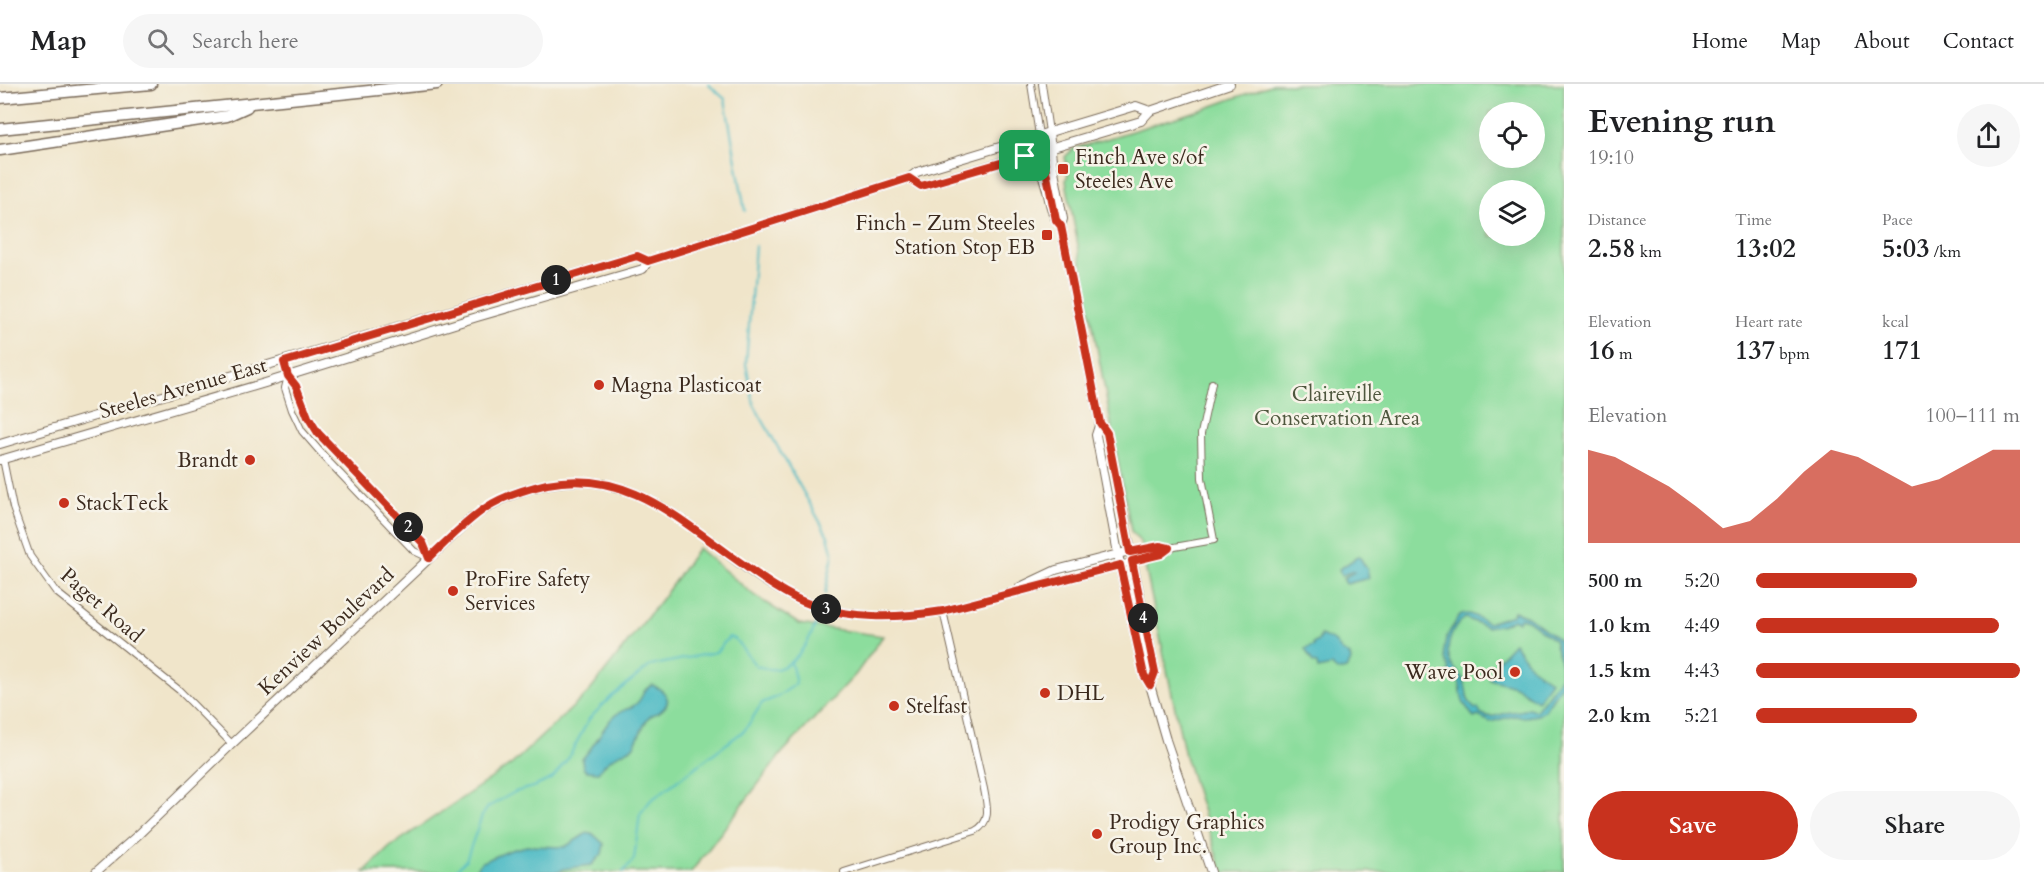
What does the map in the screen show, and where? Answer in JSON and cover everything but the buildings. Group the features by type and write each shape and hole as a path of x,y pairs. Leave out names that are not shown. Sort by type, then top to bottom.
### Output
{"highway":[{"path":"0,98 151,84"},
{"path":"0,129 437,84"},
{"path":"0,150 227,116 257,103"}],"main road":[{"name":"Steeles Avenue East","path":"909,178 921,186 1047,150 1141,121 1150,111 1230,84"},
{"name":"Steeles Avenue East","path":"1,459 288,376 381,346 643,269 648,261 909,178 917,172 1049,132 1136,106 1150,111"},
{"path":"1049,132 1047,150 1058,223 1100,423 1107,433 1155,672 1150,685"},
{"path":"1040,135 1047,150"},
{"path":"987,167 999,169 1022,163 1036,168 1043,175 1052,215 1058,223"},
{"name":"Steeles Avenue East","path":"0,444 637,256 648,261"},
{"path":"1100,423 1096,435 1120,565 1144,675 1150,685 1169,751 1211,872"}],"street":[{"path":"1031,84 1040,135"},
{"path":"1042,84 1049,132"},
{"path":"284,362 288,376 296,386 308,417 318,433 423,543 429,558"},
{"path":"288,376 285,388 302,431 414,551 429,558"},
{"path":"1130,552 1214,540 1204,488 1201,434 1212,383"},
{"path":"329,462 338,453"},
{"name":"Paget Road","path":"1,459 13,508 30,555 56,592 179,690 232,744"},
{"name":"Kenview Boulevard","path":"96,872 139,834 472,518 504,497 528,488 573,481 598,483 642,495 660,505 780,590 812,605 842,614 871,617 943,611 1120,565"},
{"path":"1120,565 1161,554 1169,548"},
{"name":"Kenview Boulevard","path":"1005,594 1056,570 1130,552"},
{"path":"844,872 975,831 987,818 988,810 984,789 943,611"}],"green space":[{"name":"Claireville Conservation Area","path":"1273,84 1564,84 1564,872 1222,872 1185,756 1140,542 1131,531 1066,181 1068,173 1065,157 1073,149 1207,108"},
{"path":"698,548 755,596 799,624 883,636 856,674 782,753 691,872 364,872 390,847 512,764 589,692 667,592"}],"water":[{"path":"1359,556 1367,569 1369,578 1346,584 1343,578 1354,572 1341,576 1339,569"},
{"path":"1514,611 1529,617 1559,640 1564,661 1564,681 1545,710 1538,715 1513,716 1490,722 1478,716 1474,718 1463,702 1459,680 1454,675 1448,674 1450,670 1444,653 1447,637 1457,620 1464,614 1472,615 1488,623 1513,615","holes":["1465,618 1487,627 1504,624 1513,619 1518,622 1520,618 1527,620 1554,640 1561,665 1561,676 1536,711 1529,708 1488,716 1480,713 1478,708 1475,709 1469,701 1465,683 1449,658 1450,639 1456,627"]},
{"path":"1321,635 1334,641 1350,656 1351,661 1346,669 1337,671 1331,666 1318,669 1317,664 1313,663 1305,649 1314,646 1313,644"},
{"name":"Wave Pool","path":"1514,643 1530,666 1551,681 1537,701 1515,686 1489,679 1498,660"},
{"path":"652,685 666,695 666,706 647,719 633,747 610,760 598,772 587,771 583,768 582,759 609,722 616,715 637,703"},
{"path":"587,833 594,835 604,844 602,854 592,865 563,869 560,872 473,872 482,862 511,850 527,846 565,847"}],"waterway":[{"path":"709,85 725,99 745,211"},
{"path":"755,246 746,364 754,405 828,536 833,555 825,594"},
{"path":"454,872 466,860 482,816 488,807 515,792 553,778 569,757 589,719 612,696 650,666 716,652 729,637 735,639 756,666 768,669 782,667 802,650 817,620"},
{"path":"623,872 634,859 640,814 650,801 745,730 762,703 777,697 796,684 791,662"}],"place":[{"name":"Finch Ave s/of Steeles Ave","path":"1063,169"},
{"name":"Finch - Zum Steeles Station Stop EB","path":"1047,235"},
{"name":"Magna Plasticoat","path":"599,385"},
{"name":"Brandt","path":"250,460"},
{"name":"StackTeck","path":"64,503"},
{"name":"ProFire Safety Services","path":"453,591"},
{"name":"Wave Pool","path":"1515,672"},
{"name":"DHL","path":"1045,693"},
{"name":"Stelfast","path":"894,706"},
{"name":"Prodigy Graphics Group Inc.","path":"1097,834"}],"route":[{"path":"1042,151 1056,220 1061,226 1100,423 1107,433 1130,552 1160,546 1169,548 1161,554 1132,561 1155,672 1150,685 1144,675 1120,565 943,611 871,617 842,614 812,605 780,590 681,519 642,495 598,483 573,481 528,488 504,497 472,518 429,558 423,543 318,433 308,417 296,386 288,376 284,362 446,313 637,256 648,261 909,178 921,186 1025,156 1042,151"}]}
